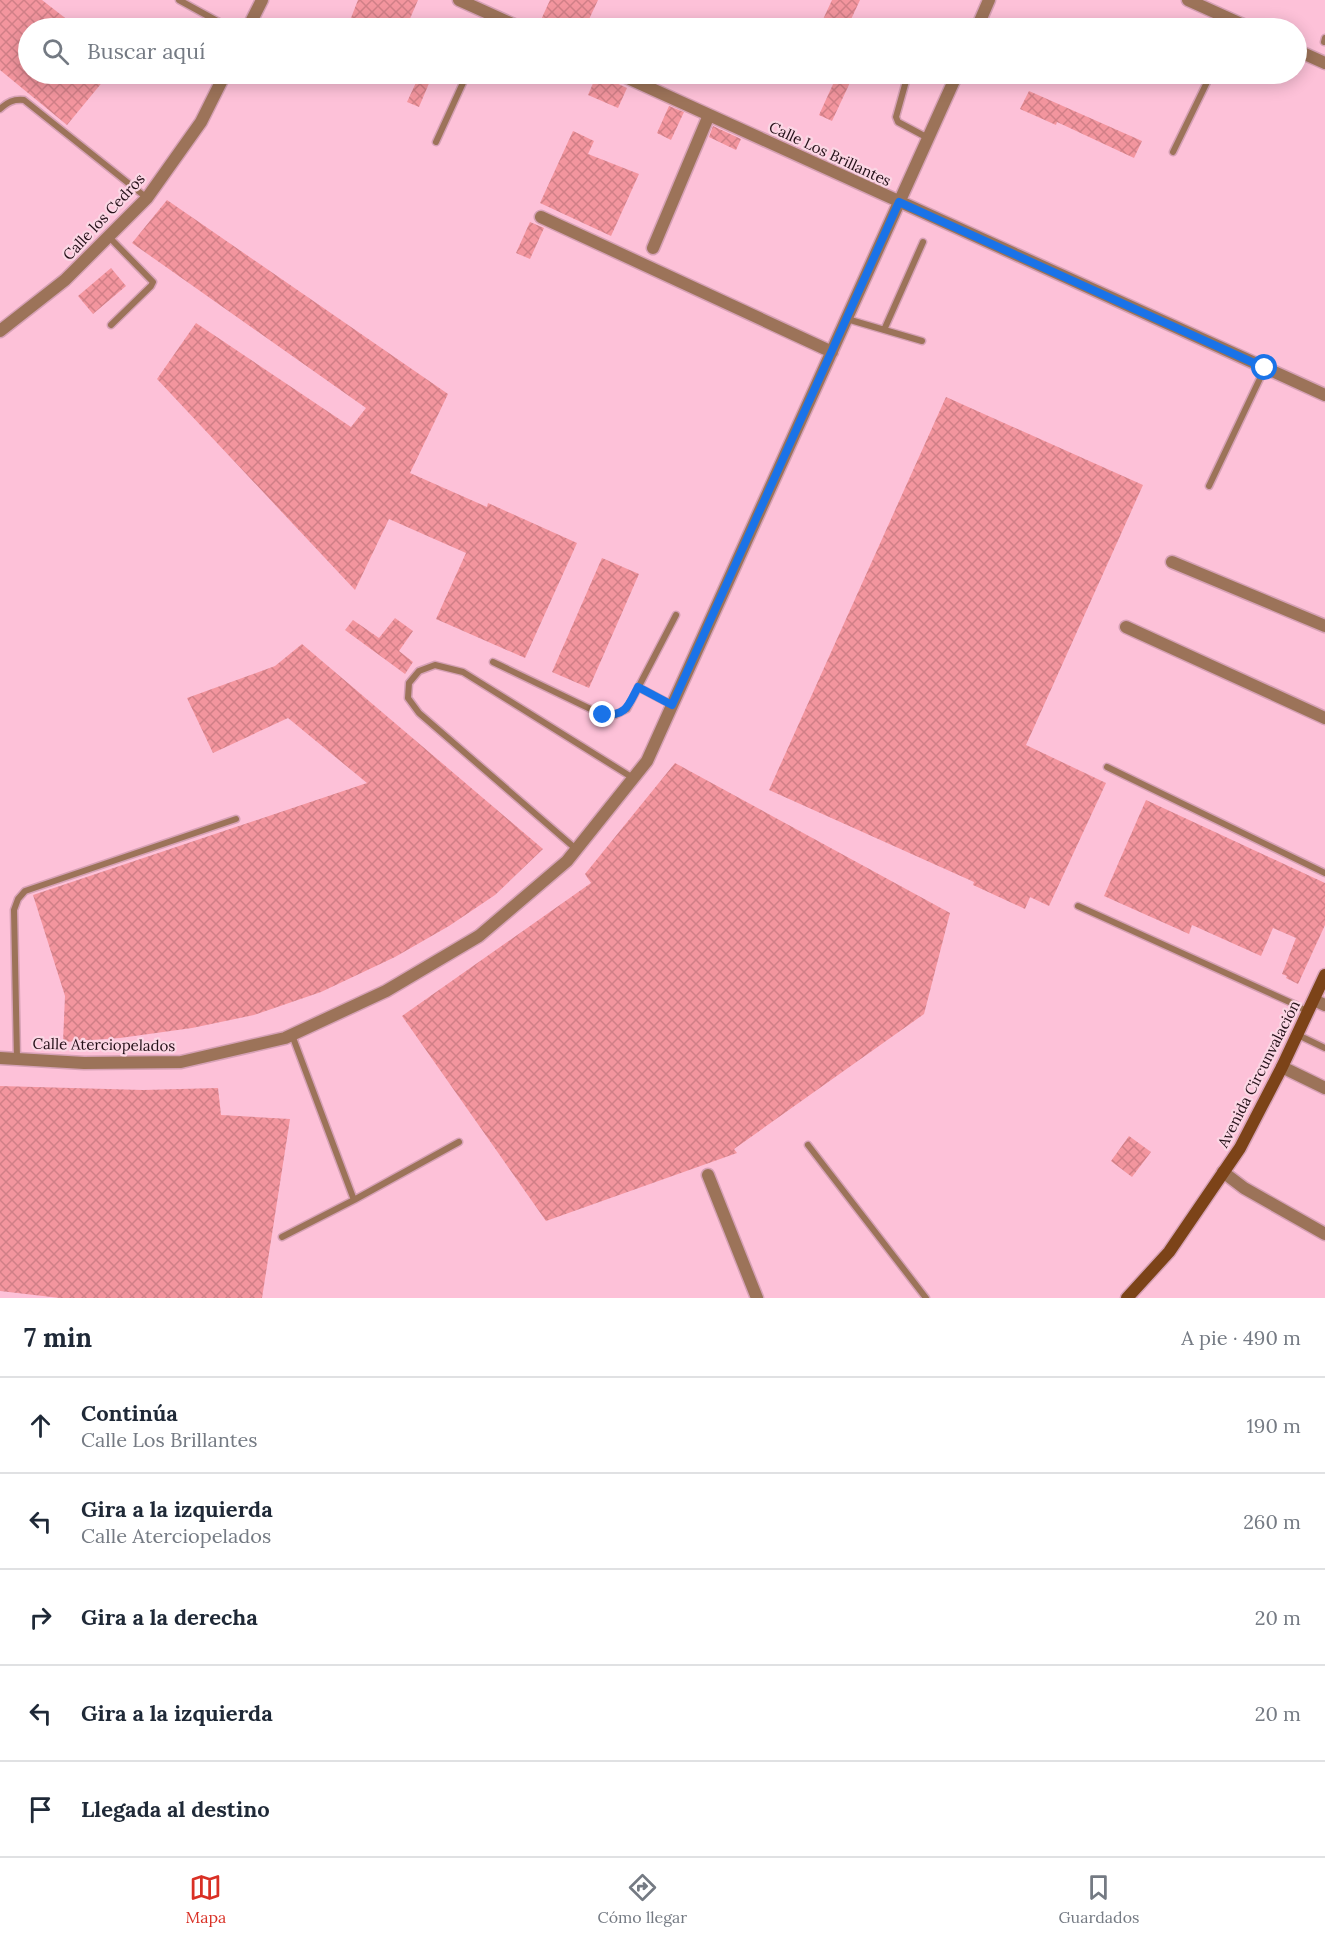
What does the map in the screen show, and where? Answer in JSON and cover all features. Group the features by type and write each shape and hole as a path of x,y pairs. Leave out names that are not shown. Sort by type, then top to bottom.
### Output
{"street":[{"path":"253,18 262,0"},
{"path":"459,0 498,18"},
{"path":"981,18 989,0"},
{"path":"1188,0 1220,18"},
{"path":"1307,55 1325,63"},
{"name":"Calle los Cedros","path":"0,331 65,280 147,198 201,122 220,84"},
{"name":"Calle Los Brillantes","path":"641,84 1324,393"},
{"name":"Calle Aterciopelados","path":"0,1058 84,1063 181,1062 285,1038 386,991 479,936 567,861 647,761 952,84"},
{"path":"653,248 709,115"},
{"path":"541,217 832,352"},
{"path":"1172,561 1325,626"},
{"path":"1126,627 1325,718"},
{"name":"Avenida Circunvalación","path":"1127,1298 1169,1252 1239,1148 1308,1012 1319,1002 1325,975"},
{"path":"1282,1067 1325,1088"},
{"path":"1223,1172 1244,1188 1325,1234"},
{"path":"708,1175 757,1298"}],"lane":[{"path":"179,0 212,18"},
{"path":"436,142 462,84"},
{"path":"905,84 896,117 898,122 928,138"},
{"path":"1173,152 1206,84"},
{"path":"0,109 15,99 24,100 147,198"},
{"path":"109,237 153,282 111,325"},
{"path":"884,330 923,242"},
{"path":"847,319 922,340"},
{"path":"1209,486 1265,368"},
{"path":"493,662 603,715 615,715 627,709 676,615"},
{"path":"577,849 419,713 408,698 409,683 419,671 435,665 463,672 633,777"},
{"path":"638,687 672,705"},
{"path":"1107,767 1325,873"},
{"path":"17,1059 14,910 18,899 25,891 236,819"},
{"path":"1078,906 1308,1012"},
{"path":"292,1035 354,1200"},
{"path":"1298,1035 1325,1048"},
{"path":"282,1237 459,1142"},
{"path":"808,1145 926,1298"}],"building":[{"path":"0,0 42,0 65,18 18,18 18,84 101,84 67,125 0,70"},
{"path":"358,0 418,0 410,18 351,18"},
{"path":"550,0 598,0 590,18 542,18"},
{"path":"832,0 860,0 852,18 824,18"},
{"path":"415,84 429,84 419,107 407,102"},
{"path":"593,84 618,84 627,88 618,108 588,95"},
{"path":"833,84 849,84 832,121 819,115"},
{"path":"1029,91 1142,141 1134,158 1057,122 1056,125 1020,109"},
{"path":"669,106 684,112 671,140 657,133"},
{"path":"713,126 741,139 736,150 709,137"},
{"path":"573,131 594,141 588,154 639,174 611,236 540,203"},
{"path":"167,200 448,394 410,473 487,507 488,503 577,543 525,658 436,619 466,553 389,519 355,590 157,379 196,323 351,427 366,408 132,243"},
{"path":"530,222 544,228 530,259 516,253"},
{"path":"111,268 126,286 93,314 78,296"},
{"path":"946,397 1143,485 1026,745 1106,783 1049,906 1030,897 1025,909 973,885 974,882 769,790"},
{"path":"602,558 639,574 589,688 552,672"},
{"path":"395,618 413,631 399,651 413,662 405,674 345,630 353,620 379,638"},
{"path":"302,644 543,849 495,895 449,926 395,957 321,992 254,1015 192,1028 120,1038 63,1042 65,996 33,895 367,783 288,718 213,753 187,698 275,666"},
{"path":"675,763 950,913 924,1014 734,1149 737,1153 546,1221 402,1016 591,883 585,874"},
{"path":"1146,800 1325,883 1325,925 1298,984 1282,974 1296,938 1273,928 1261,956 1192,925 1189,934 1104,896"},
{"path":"0,1086 143,1090 218,1088 221,1115 290,1119 262,1298 60,1298 0,1291"},
{"path":"1129,1136 1151,1152 1132,1177 1111,1161"}],"route":[{"path":"603,715 615,715 627,709 638,687 672,705 899,202 1265,368"}]}
